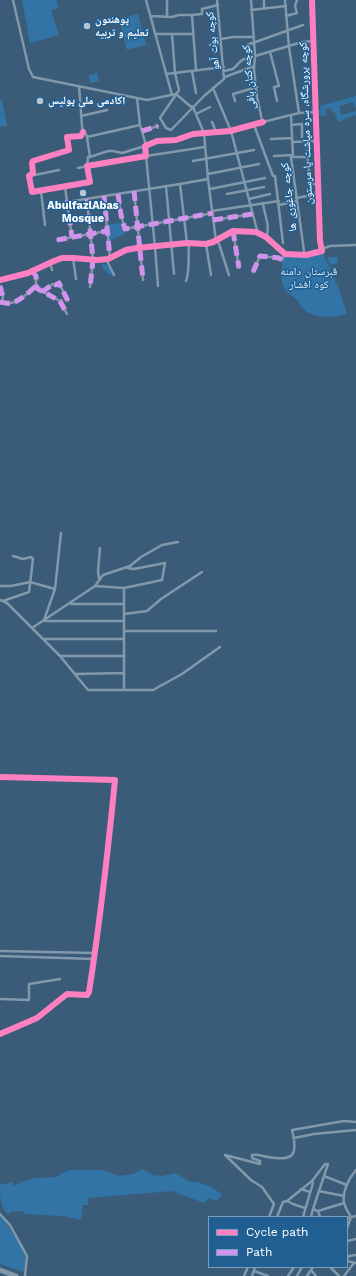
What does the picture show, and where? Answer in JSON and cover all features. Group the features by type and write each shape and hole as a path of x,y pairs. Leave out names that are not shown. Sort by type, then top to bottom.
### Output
{"highway":[{"path":"0,1270 16,1276"}],"street":[{"path":"14,0 31,75 33,77 147,100 176,94 179,88 175,73 172,34"},
{"path":"146,0 172,95"},
{"path":"167,0 167,16"},
{"name":"کوچه بوت آهو","path":"176,94 160,118 166,128 171,130 225,77 217,0"},
{"name":"کوچه کتان بافی","path":"251,0 256,87 263,122 299,113 316,112"},
{"path":"264,0 264,9"},
{"path":"285,0 287,31 299,113"},
{"path":"286,16 297,13 295,6 297,0"},
{"name":"کوچه پرورشگاه، سره میاشت یا مرستون","path":"312,0 320,241 322,247"},
{"path":"151,16 202,14 202,9 218,5"},
{"path":"252,10 286,6"},
{"path":"192,15 196,70"},
{"path":"247,45 254,41 303,25"},
{"path":"156,34 193,34"},
{"path":"221,39 233,37 254,37"},
{"path":"166,74 196,70 233,69 242,60 302,42 314,41"},
{"path":"210,45 222,44"},
{"path":"270,52 279,86 274,87 277,101"},
{"path":"225,77 254,66"},
{"path":"192,71 196,93"},
{"path":"79,86 83,132 87,137 90,156 88,157 87,166 90,182 32,192 29,176 33,173 32,162 69,150 68,137 81,136 83,132"},
{"path":"234,101 233,94 256,87"},
{"path":"213,88 231,131 257,230 256,232"},
{"path":"176,94 193,107 204,133 216,241 219,244 229,275"},
{"path":"137,98 140,125 146,145 158,286"},
{"path":"196,114 210,106"},
{"path":"81,116 107,110"},
{"name":"کوچه جاغوری ها","path":"291,115 293,142 293,156 291,158 304,251 303,255"},
{"path":"212,122 216,132"},
{"path":"90,156 108,151 122,153 157,141 176,140 193,134 231,131 263,122"},
{"path":"292,125 302,124 302,137"},
{"path":"87,137 140,125"},
{"path":"254,125 273,176 275,176 283,243"},
{"path":"142,131 158,126"},
{"path":"271,139 292,138"},
{"path":"293,142 317,141"},
{"path":"78,168 205,147"},
{"path":"193,161 206,160 254,150"},
{"path":"307,150 310,184 318,184"},
{"path":"274,156 307,158"},
{"path":"208,174 259,164"},
{"path":"33,173 35,175 59,170"},
{"path":"210,189 265,178"},
{"path":"51,206 67,202 208,179"},
{"path":"180,184 188,243 189,275 186,281"},
{"path":"66,186 72,237"},
{"path":"166,186 174,274"},
{"path":"227,194 264,187"},
{"path":"41,191 45,226"},
{"path":"134,191 143,280"},
{"path":"118,194 125,229 279,201"},
{"path":"249,199 270,194"},
{"path":"279,205 296,199 319,194"},
{"path":"104,196 110,258"},
{"path":"87,199 93,260 90,287"},
{"path":"263,204 268,230 266,237"},
{"path":"213,220 253,214"},
{"path":"57,240 107,231"},
{"path":"0,280 32,272 62,258 93,260 106,259 130,249 188,243 206,244 216,241 233,231 256,232 266,237 285,254 311,254 322,251 322,247 356,245"},
{"path":"233,231 239,268"},
{"path":"206,244 211,275"},
{"path":"253,272 260,256 279,258 282,260 285,254"},
{"path":"73,258 76,279"},
{"path":"106,259 114,275"},
{"path":"50,263 52,270"},
{"path":"32,272 36,276 36,286 38,289 62,303 67,314"},
{"path":"42,292 53,284 56,285 59,283 68,301"},
{"path":"0,286 3,297 1,302 9,304 24,298 25,294 36,286"},
{"path":"44,621 54,589 61,533"},
{"path":"32,628 95,586 103,575 130,566 141,557 162,545 178,542"},
{"path":"100,548 98,571 100,580"},
{"path":"1,601 28,594 33,559 31,557 23,559 13,556"},
{"path":"95,586 124,588 162,580 165,563 134,569 126,568"},
{"path":"124,614 147,611 161,599 202,572"},
{"path":"0,586 11,586 30,582 54,589"},
{"path":"124,588 124,690"},
{"path":"1,601 7,603 60,656 88,690 155,690 182,674 220,647"},
{"path":"0,604 7,603"},
{"path":"70,604 124,604"},
{"path":"44,621 124,621"},
{"path":"124,631 216,631"},
{"path":"43,639 124,639"},
{"path":"60,656 124,656"},
{"path":"76,674 124,673"},
{"path":"0,777 115,780 110,834 89,992 87,995 67,994 37,1018 0,1034"},
{"path":"0,951 95,953"},
{"path":"0,956 94,958"},
{"path":"0,999 29,1000 29,984 60,979"},
{"path":"274,1204 262,1187 252,1180 225,1155 260,1164 260,1161 252,1158 252,1155 255,1154 269,1158 285,1158 293,1154 296,1149 292,1130 344,1121 356,1122"},
{"path":"294,1138 314,1134 356,1130"},
{"path":"274,1204 287,1201 312,1181 324,1164 328,1164 311,1216"},
{"path":"348,1225 351,1217 344,1203 344,1196 347,1185 356,1170"},
{"path":"324,1176 347,1185"},
{"path":"303,1216 313,1183 312,1181"},
{"path":"301,1189 310,1192"},
{"path":"319,1191 344,1196"},
{"path":"287,1201 305,1208"},
{"path":"277,1216 283,1202"},
{"path":"313,1209 318,1211 344,1203"},
{"path":"269,1216 274,1204"},
{"path":"318,1211 320,1216"},
{"path":"0,1214 10,1225 27,1256 25,1276"},
{"path":"348,1218 356,1216"},
{"path":"344,1276 355,1263"},
{"path":"307,1276 312,1268"},
{"path":"312,1268 316,1276"},
{"path":"331,1268 339,1276"},
{"path":"252,1276 254,1270 268,1276"}],"green space":[{"path":"22,0 56,0 59,8 51,10 59,35 30,43"},
{"path":"138,14 146,45 127,50 119,19"},
{"path":"97,73 99,81 90,83 89,75"},
{"path":"356,96 356,108 353,102 339,106 341,115 356,111 356,115 338,122 335,113 332,112 331,108 325,109 327,115 320,116 320,106"},
{"path":"2,100 7,126 0,127 0,101"},
{"path":"122,223 125,234 109,241 108,225"},
{"name":"قبرستان دامنه کوه افشار","path":"322,251 339,289 347,314 327,317 307,312 284,288 282,271 285,254 306,255"},
{"path":"327,257 337,257 338,263 330,265"},
{"path":"102,263 110,266 113,273 112,274 109,275 102,267"},
{"path":"142,1169 153,1175 162,1176 176,1173 190,1182 197,1182 209,1186 222,1194 218,1200 209,1198 204,1203 172,1191 88,1198 88,1205 83,1205 81,1220 63,1216 24,1214 23,1211 10,1212 8,1215 3,1208 1,1201 0,1185 13,1182 14,1186 24,1181 36,1178 56,1177 66,1171 72,1170 103,1170 119,1176 133,1174"},
{"path":"0,1213 25,1252 25,1265 23,1272 0,1264"}],"marked path":[{"path":"142,131 158,126"},
{"path":"134,191 143,280"},
{"path":"118,194 125,229 213,213"},
{"path":"104,196 110,258"},
{"path":"87,199 93,260 90,287"},
{"path":"51,206 67,202 72,237"},
{"path":"213,220 253,214"},
{"path":"57,240 107,231"},
{"path":"233,231 239,268"},
{"path":"253,272 260,256 279,258 282,260 285,254"},
{"path":"32,271 36,276 36,286 38,289 60,301 67,314"},
{"path":"42,292 53,284 56,285 59,283 68,301"},
{"path":"0,286 3,297 2,302"},
{"path":"0,302 16,302 36,286"}],"cycle path":[{"path":"0,280 28,273 62,258 97,260 108,259 126,250 137,248 187,243 206,244 213,242 233,231 256,232 266,237 285,254 306,255 322,251 320,241 312,0"},
{"path":"83,132 81,136 67,137 69,150 33,161 33,173 29,176 32,192 90,182 87,166 146,156 145,146 157,141 176,140 193,134 230,131 263,122"},
{"path":"0,777 115,780 104,886 89,992 87,995 67,994 37,1018 0,1034"}],"place":[{"name":"پوهنتون تعلیم و تربیه","path":"87,26"},
{"name":"اکادمی ملی پولیس","path":"40,101"},
{"name":"AbulfazlAbas Mosque","path":"83,193"}]}
